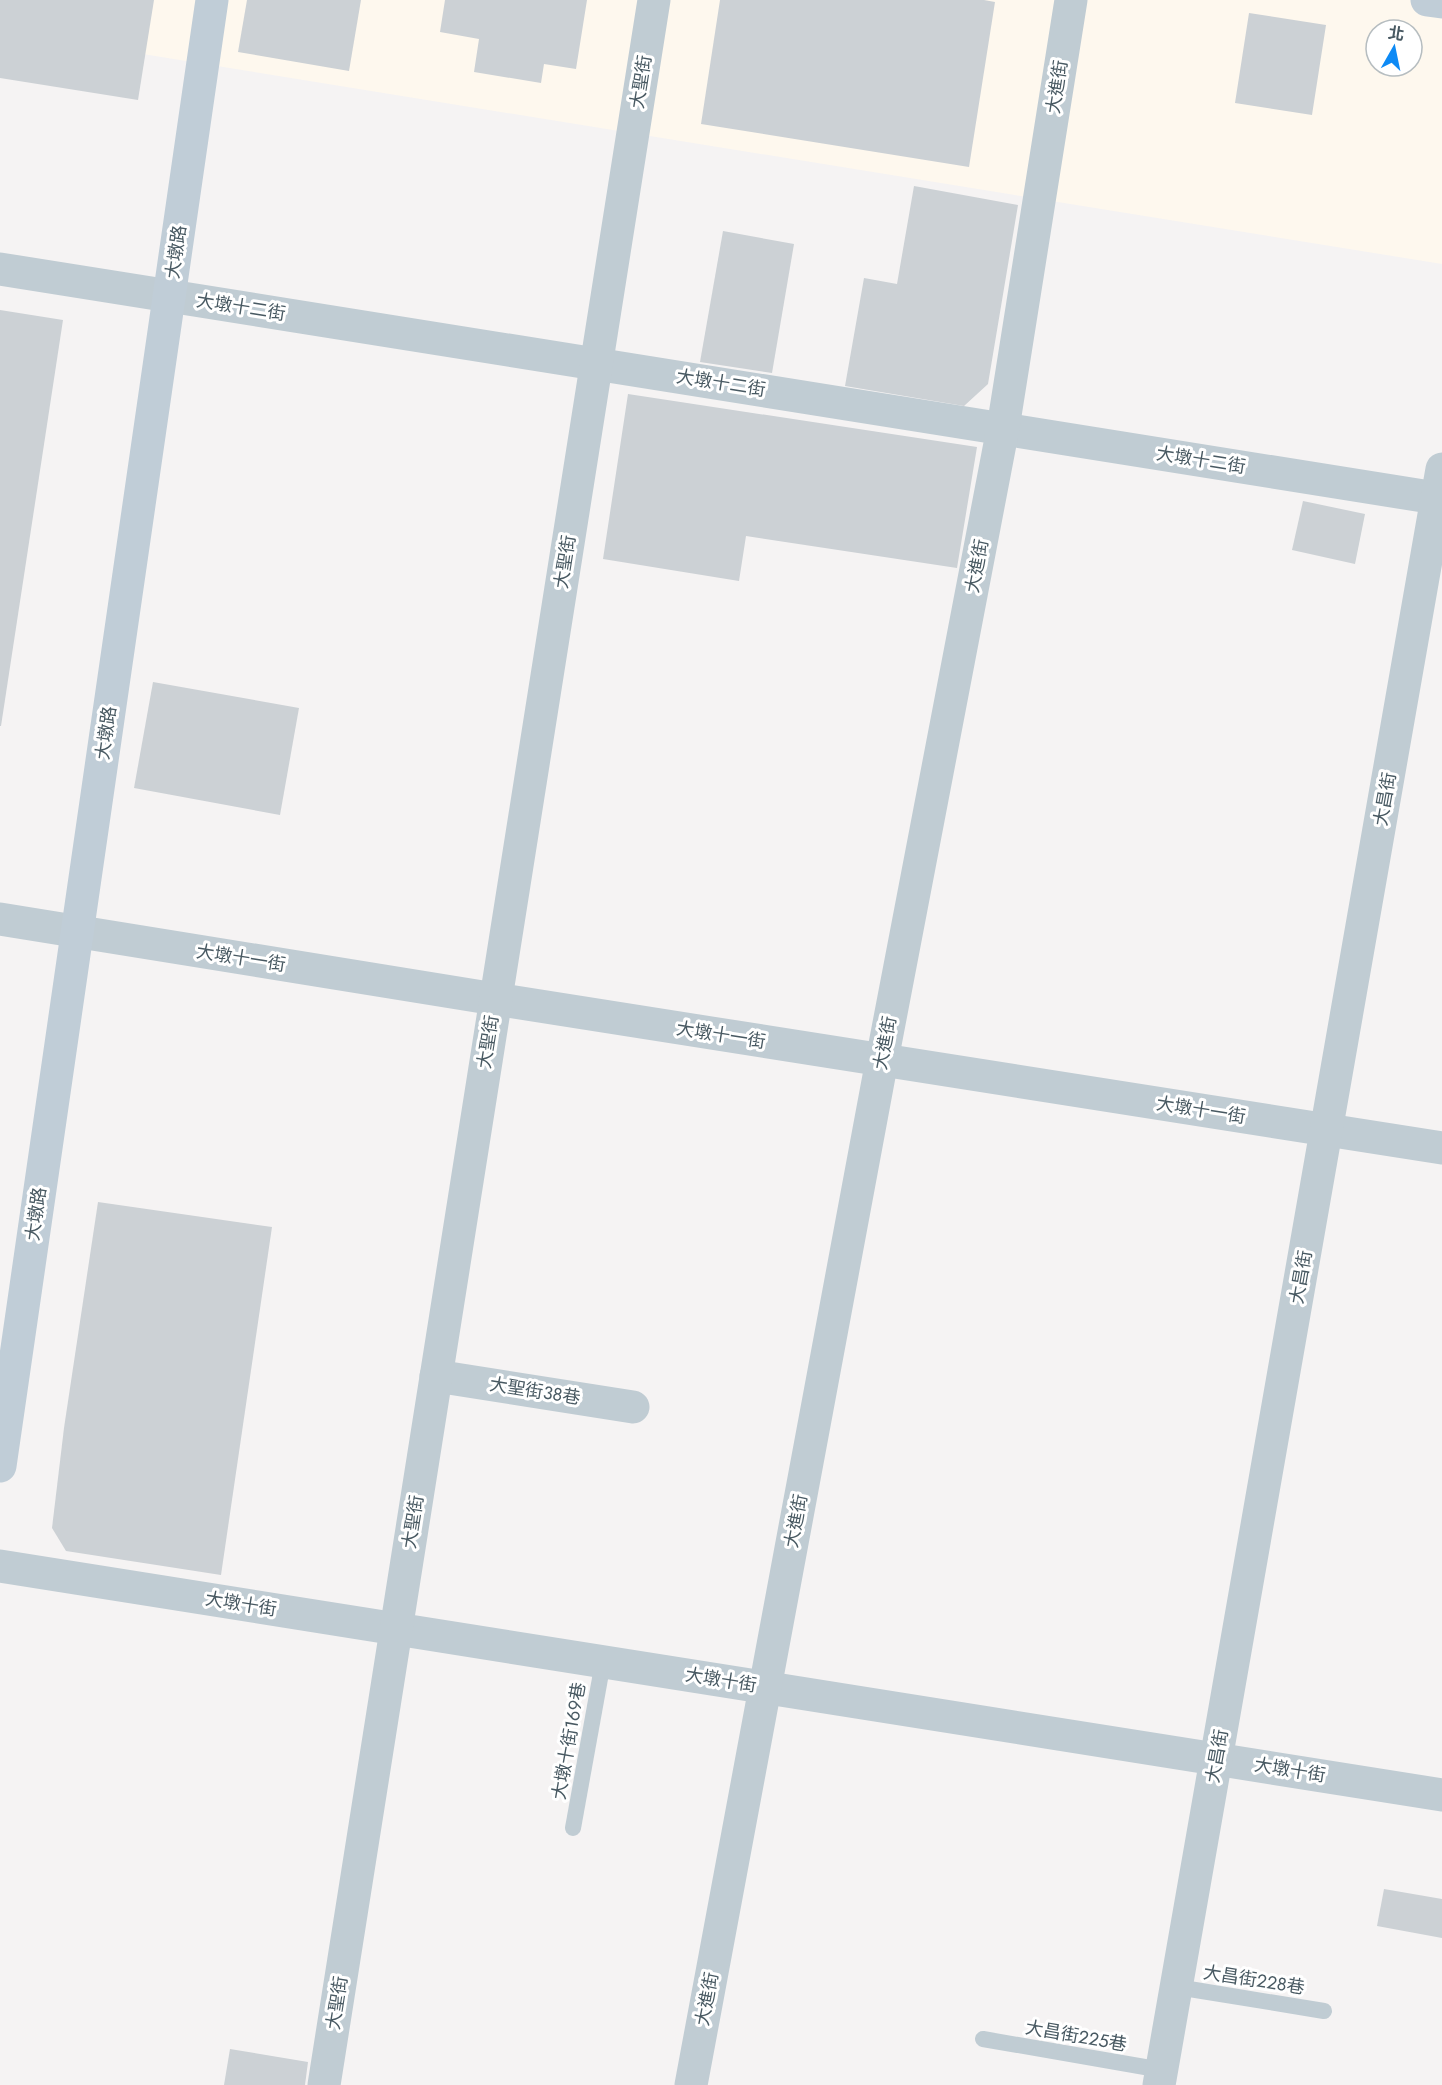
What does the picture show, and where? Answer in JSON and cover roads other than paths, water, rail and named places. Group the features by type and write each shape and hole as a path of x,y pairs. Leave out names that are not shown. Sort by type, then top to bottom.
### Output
{"street":[{"name":"大墩路","path":"0,1466 212,0"},
{"name":"大聖街","path":"324,2085 654,0"},
{"name":"大進街","path":"691,2085 882,1060 1003,429 1071,0"},
{"path":"1427,0 1442,2"},
{"name":"大墩十二街","path":"0,269 1003,429 1440,489"},
{"name":"大昌街","path":"1161,2078 1440,489"},
{"name":"大墩十一街","path":"0,919 1442,1148"},
{"name":"大聖街38巷","path":"436,1376 633,1407"},
{"name":"大墩十街","path":"0,1566 1442,1795"}],"lane":[{"name":"大墩十街169巷","path":"573,1828 603,1662"},
{"name":"大昌街228巷","path":"1177,1987 1324,2011"},
{"name":"大昌街225巷","path":"982,2039 1161,2078"}]}
